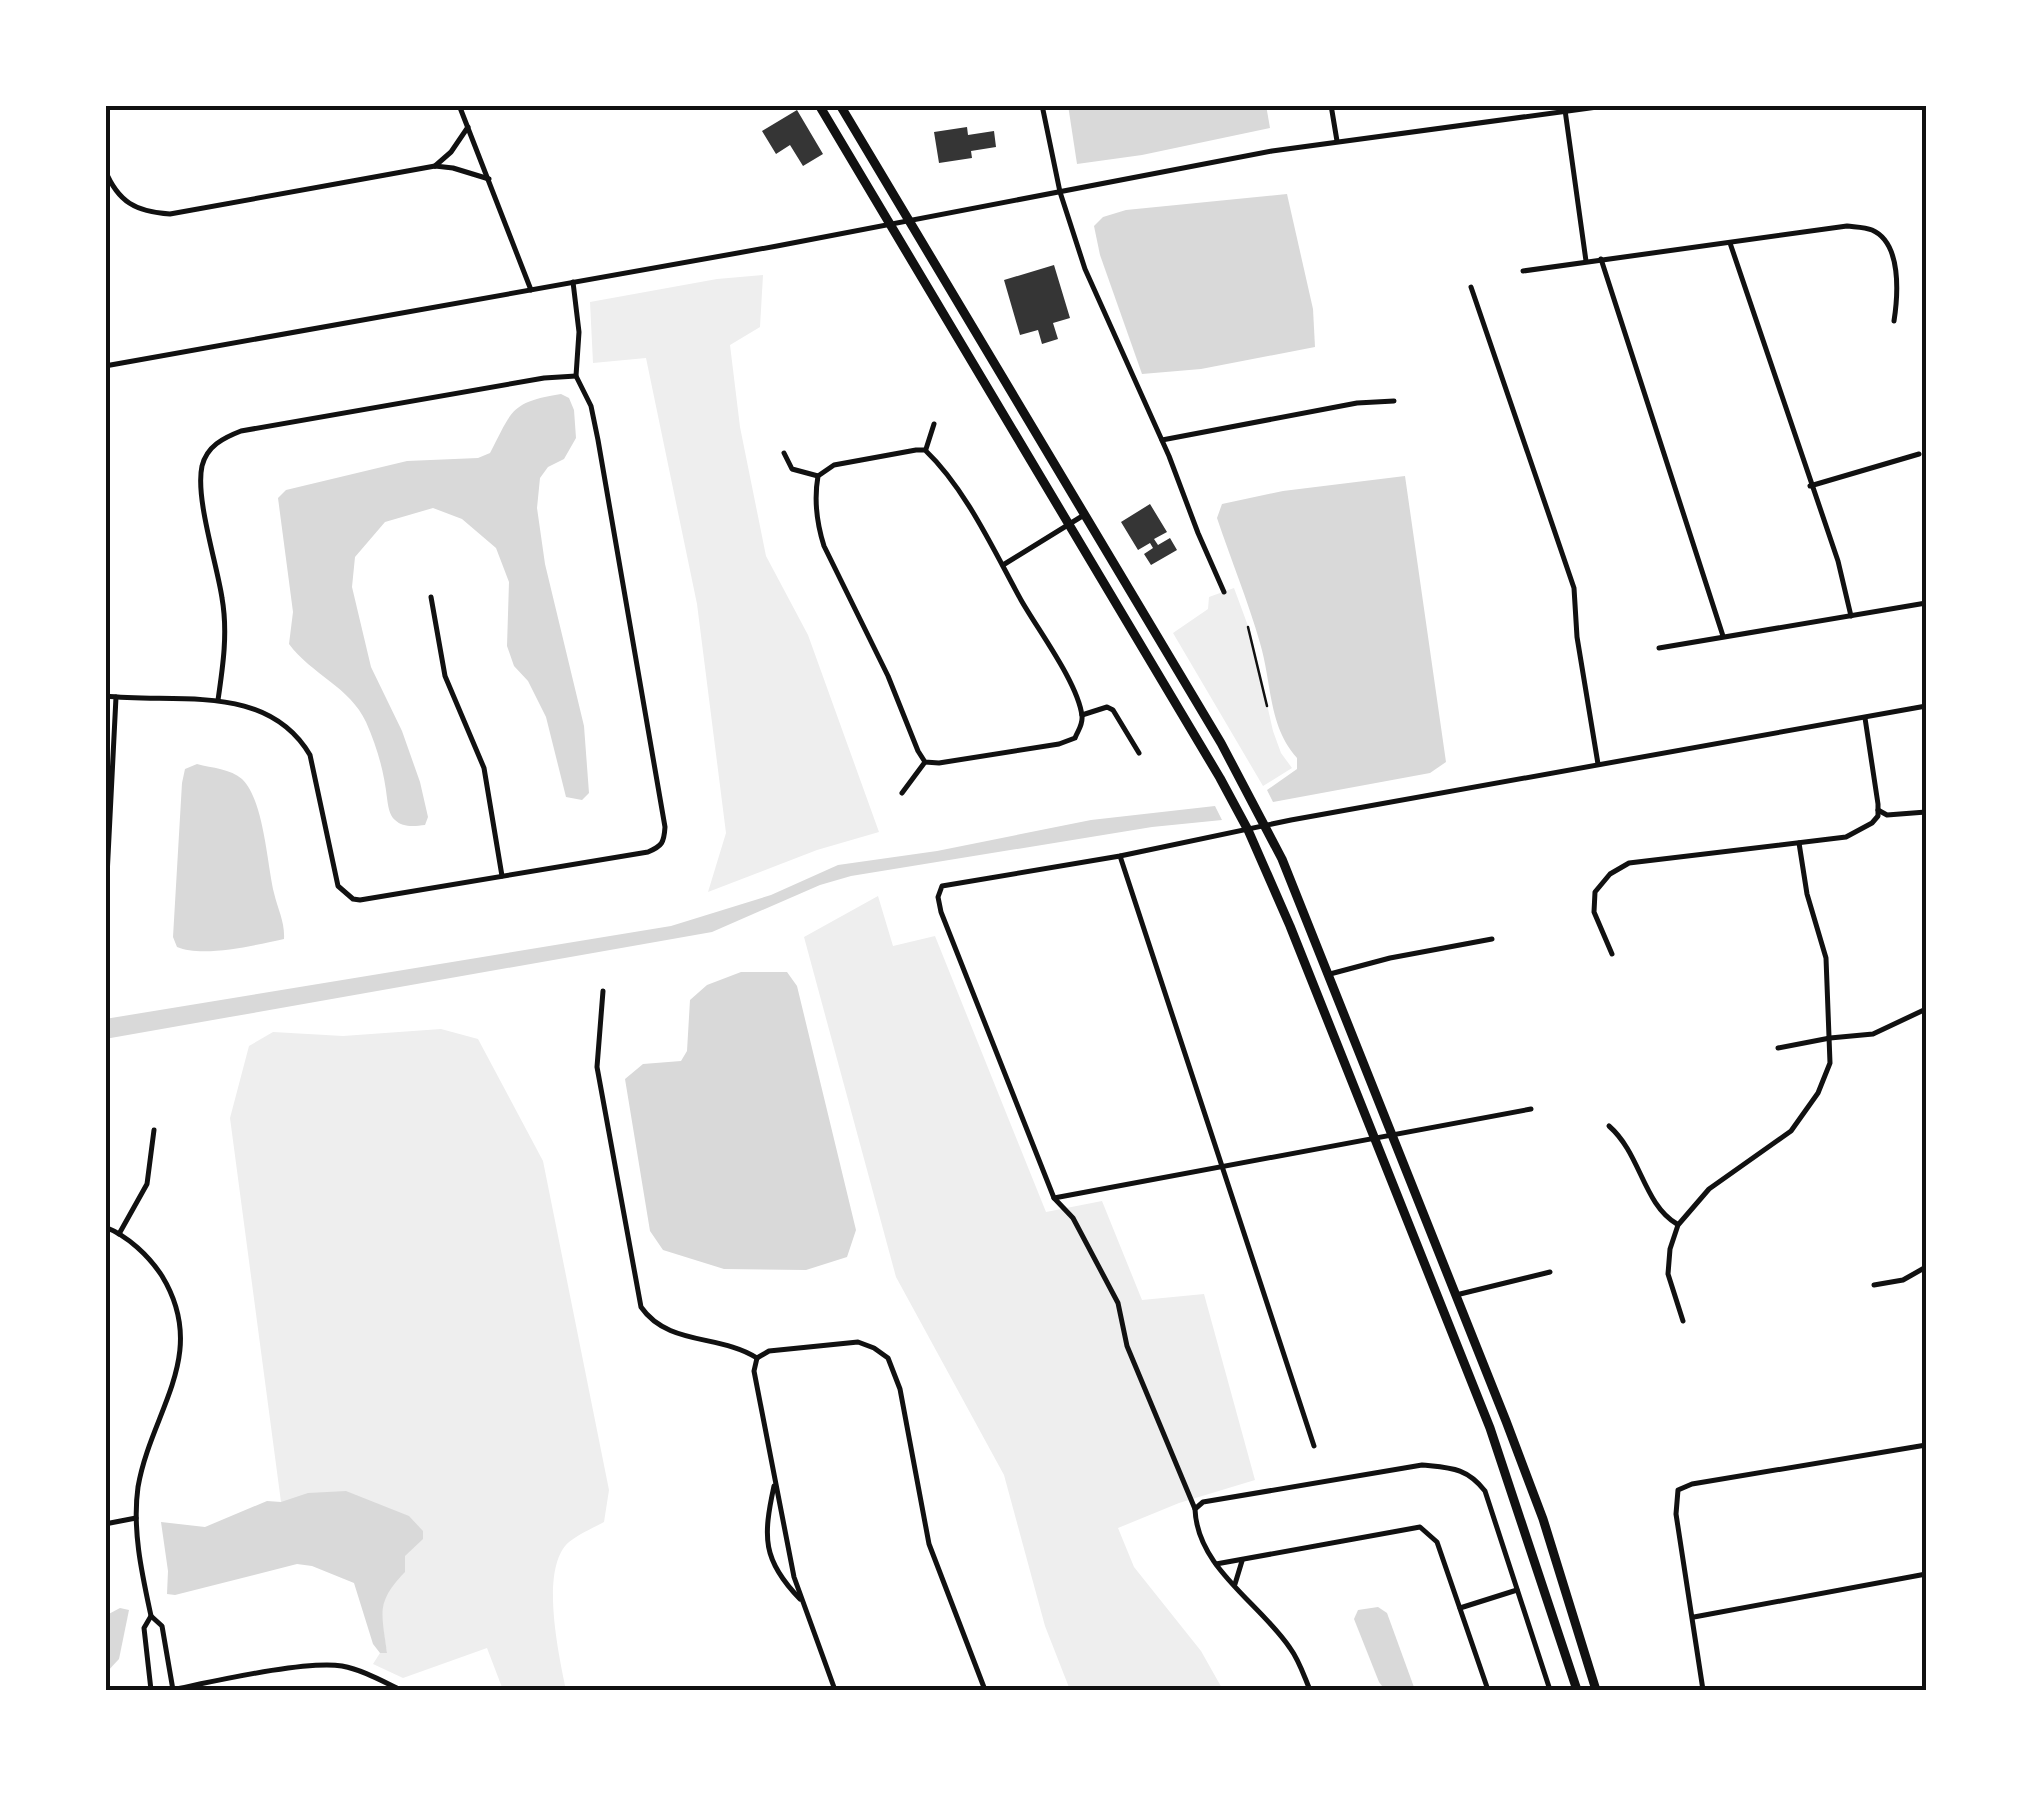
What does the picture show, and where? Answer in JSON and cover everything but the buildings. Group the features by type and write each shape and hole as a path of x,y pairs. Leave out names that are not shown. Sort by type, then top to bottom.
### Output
{"main road":[{"path":"819,105 1248,830 1490,1428 1577,1690"},
{"path":"840,105 1265,826 1330,974 1543,1519 1596,1690"}],"street":[{"path":"460,105 530,290"},
{"path":"1042,105 1060,192 1085,269 1162,440 1224,592"},
{"path":"1331,105 1337,141"},
{"path":"105,366 1337,141 1546,109 1612,105"},
{"path":"1565,110 1586,260"},
{"path":"435,166 451,152 468,127"},
{"path":"105,170 123,201 138,210 170,214 435,166 488,179"},
{"path":"1523,271 1847,226 1871,230 1881,236 1891,252 1897,290 1894,321"},
{"path":"1730,243 1838,561 1851,616"},
{"path":"1601,259 1723,636"},
{"path":"105,696 218,700 270,715 298,736 315,768 338,886 344,894 360,900 648,852 664,842 659,787 598,440 591,406 576,376 578,332 573,282"},
{"path":"1471,287 1574,588 1577,637 1598,764"},
{"path":"218,700 225,641 223,603 201,477 210,450 221,439 240,431 514,383 576,376"},
{"path":"1162,440 1357,403 1394,401"},
{"path":"926,450 934,424"},
{"path":"784,453 792,469 818,476 834,465 926,450"},
{"path":"925,762 1059,744 1074,738 1082,723 1072,689 1003,565 959,492 926,450"},
{"path":"1810,486 1919,454"},
{"path":"818,476 819,529 824,546 925,762"},
{"path":"1003,565 1084,515"},
{"path":"431,598 444,676 484,768 502,876"},
{"path":"1659,648 1926,603"},
{"path":"105,916 116,697"},
{"path":"1310,1690 1292,1650 1202,1544 1195,1510 1127,1346 1118,1303 1073,1218 1054,1198 949,935 939,894 942,886 1926,706"},
{"path":"1082,715 1098,708 1114,710 1139,753"},
{"path":"1612,954 1594,912 1594,892 1619,866 1654,858 1687,858 1846,836 1872,823 1878,810 1865,718"},
{"path":"902,792 925,762"},
{"path":"1878,810 1887,815 1926,812"},
{"path":"1682,1321 1668,1274 1670,1249 1678,1225 1709,1189 1791,1130 1809,1110 1830,1063 1826,958 1807,894 1799,842"},
{"path":"1120,856 1314,1446"},
{"path":"1330,974 1492,939"},
{"path":"603,991 597,1067 641,1307 652,1323 669,1332 741,1348 757,1358"},
{"path":"1778,1048 1888,1030 1926,1009"},
{"path":"1054,1198 1531,1109"},
{"path":"1609,1126 1630,1149 1659,1209 1678,1225"},
{"path":"120,1234 147,1184 154,1130"},
{"path":"105,1227 120,1234 156,1268 170,1290 182,1351 174,1387 139,1483 136,1518 150,1616 144,1628 152,1690"},
{"path":"1874,1285 1903,1280 1926,1267"},
{"path":"1456,1295 1550,1272"},
{"path":"835,1690 794,1577 754,1371 757,1358 769,1351 858,1342 888,1358 900,1389 929,1544 984,1690"},
{"path":"1703,1690 1676,1514 1678,1490 1692,1484 1926,1445"},
{"path":"1195,1510 1204,1502 1422,1465 1454,1468 1473,1476 1484,1491 1550,1690"},
{"path":"774,1484 766,1524 768,1552 781,1577 804,1604"},
{"path":"105,1524 136,1518"},
{"path":"1216,1564 1420,1527 1437,1542 1488,1690"},
{"path":"1235,1584 1242,1561"},
{"path":"1694,1617 1926,1574"},
{"path":"1460,1608 1517,1590"},
{"path":"150,1616 162,1626 172,1690 310,1667 339,1666 400,1690"}],"path":[{"path":"1248,627 1267,706"}],"shaded area":[{"path":"1068,105 1266,105 1270,128 1142,155 1077,164"},
{"path":"1287,194 1313,309 1315,347 1201,369 1142,374 1100,255 1094,226 1103,217 1126,210"},
{"path":"763,275 760,327 730,345 740,427 766,556 808,635 879,832 817,850 708,892 726,833 697,604 646,358 593,363 590,302 717,279"},
{"path":"561,394 569,398 574,410 576,438 564,459 548,467 540,478 537,508 545,564 584,726 589,793 582,800 566,797 546,717 528,681 514,666 507,646 509,582 496,548 462,519 433,508 385,522 355,557 352,587 371,667 402,731 428,817 425,825 402,824 390,813 377,750 359,710 289,644 293,612 278,498 286,490 407,461 478,458 490,453 509,418 522,405"},
{"path":"1405,476 1446,762 1430,773 1273,802 1267,790 1297,769 1297,758 1276,718 1260,643 1217,518 1222,504 1283,491"},
{"path":"1234,588 1251,634 1273,731 1292,768 1263,786 1173,633 1208,609 1209,597"},
{"path":"197,764 232,773 249,789 260,817 284,939 215,951 177,947 173,937 182,783 185,769"},
{"path":"1215,806 1222,820 1152,827 851,876 820,885 712,932 105,1039 105,1019 671,926 771,895 838,865 937,851 1091,820"},
{"path":"878,896 893,946 935,936 1046,1212 1102,1201 1142,1300 1204,1294 1255,1480 1179,1503 1118,1528 1134,1567 1201,1651 1223,1690 1070,1690 1045,1626 1004,1475 896,1277 804,937"},
{"path":"741,972 787,972 797,986 856,1230 847,1257 806,1270 724,1269 663,1250 650,1231 625,1079 643,1064 681,1061 687,1051 690,1000 707,985"},
{"path":"441,1029 478,1039 543,1161 609,1490 604,1522 569,1542 555,1571 554,1613 566,1690 503,1690 487,1648 403,1678 373,1664 380,1653 387,1653 381,1616 386,1591 281,1502 230,1118 249,1046 273,1032 343,1036"},
{"path":"346,1491 409,1516 423,1531 423,1539 405,1556 405,1572 385,1601 387,1653 380,1653 373,1644 354,1583 312,1566 297,1564 167,1594 161,1522 205,1527 267,1501"},
{"path":"1378,1607 1387,1613 1415,1690 1385,1690 1379,1682 1354,1619 1358,1610"},
{"path":"120,1608 129,1610 119,1659 105,1674 105,1616"}]}
